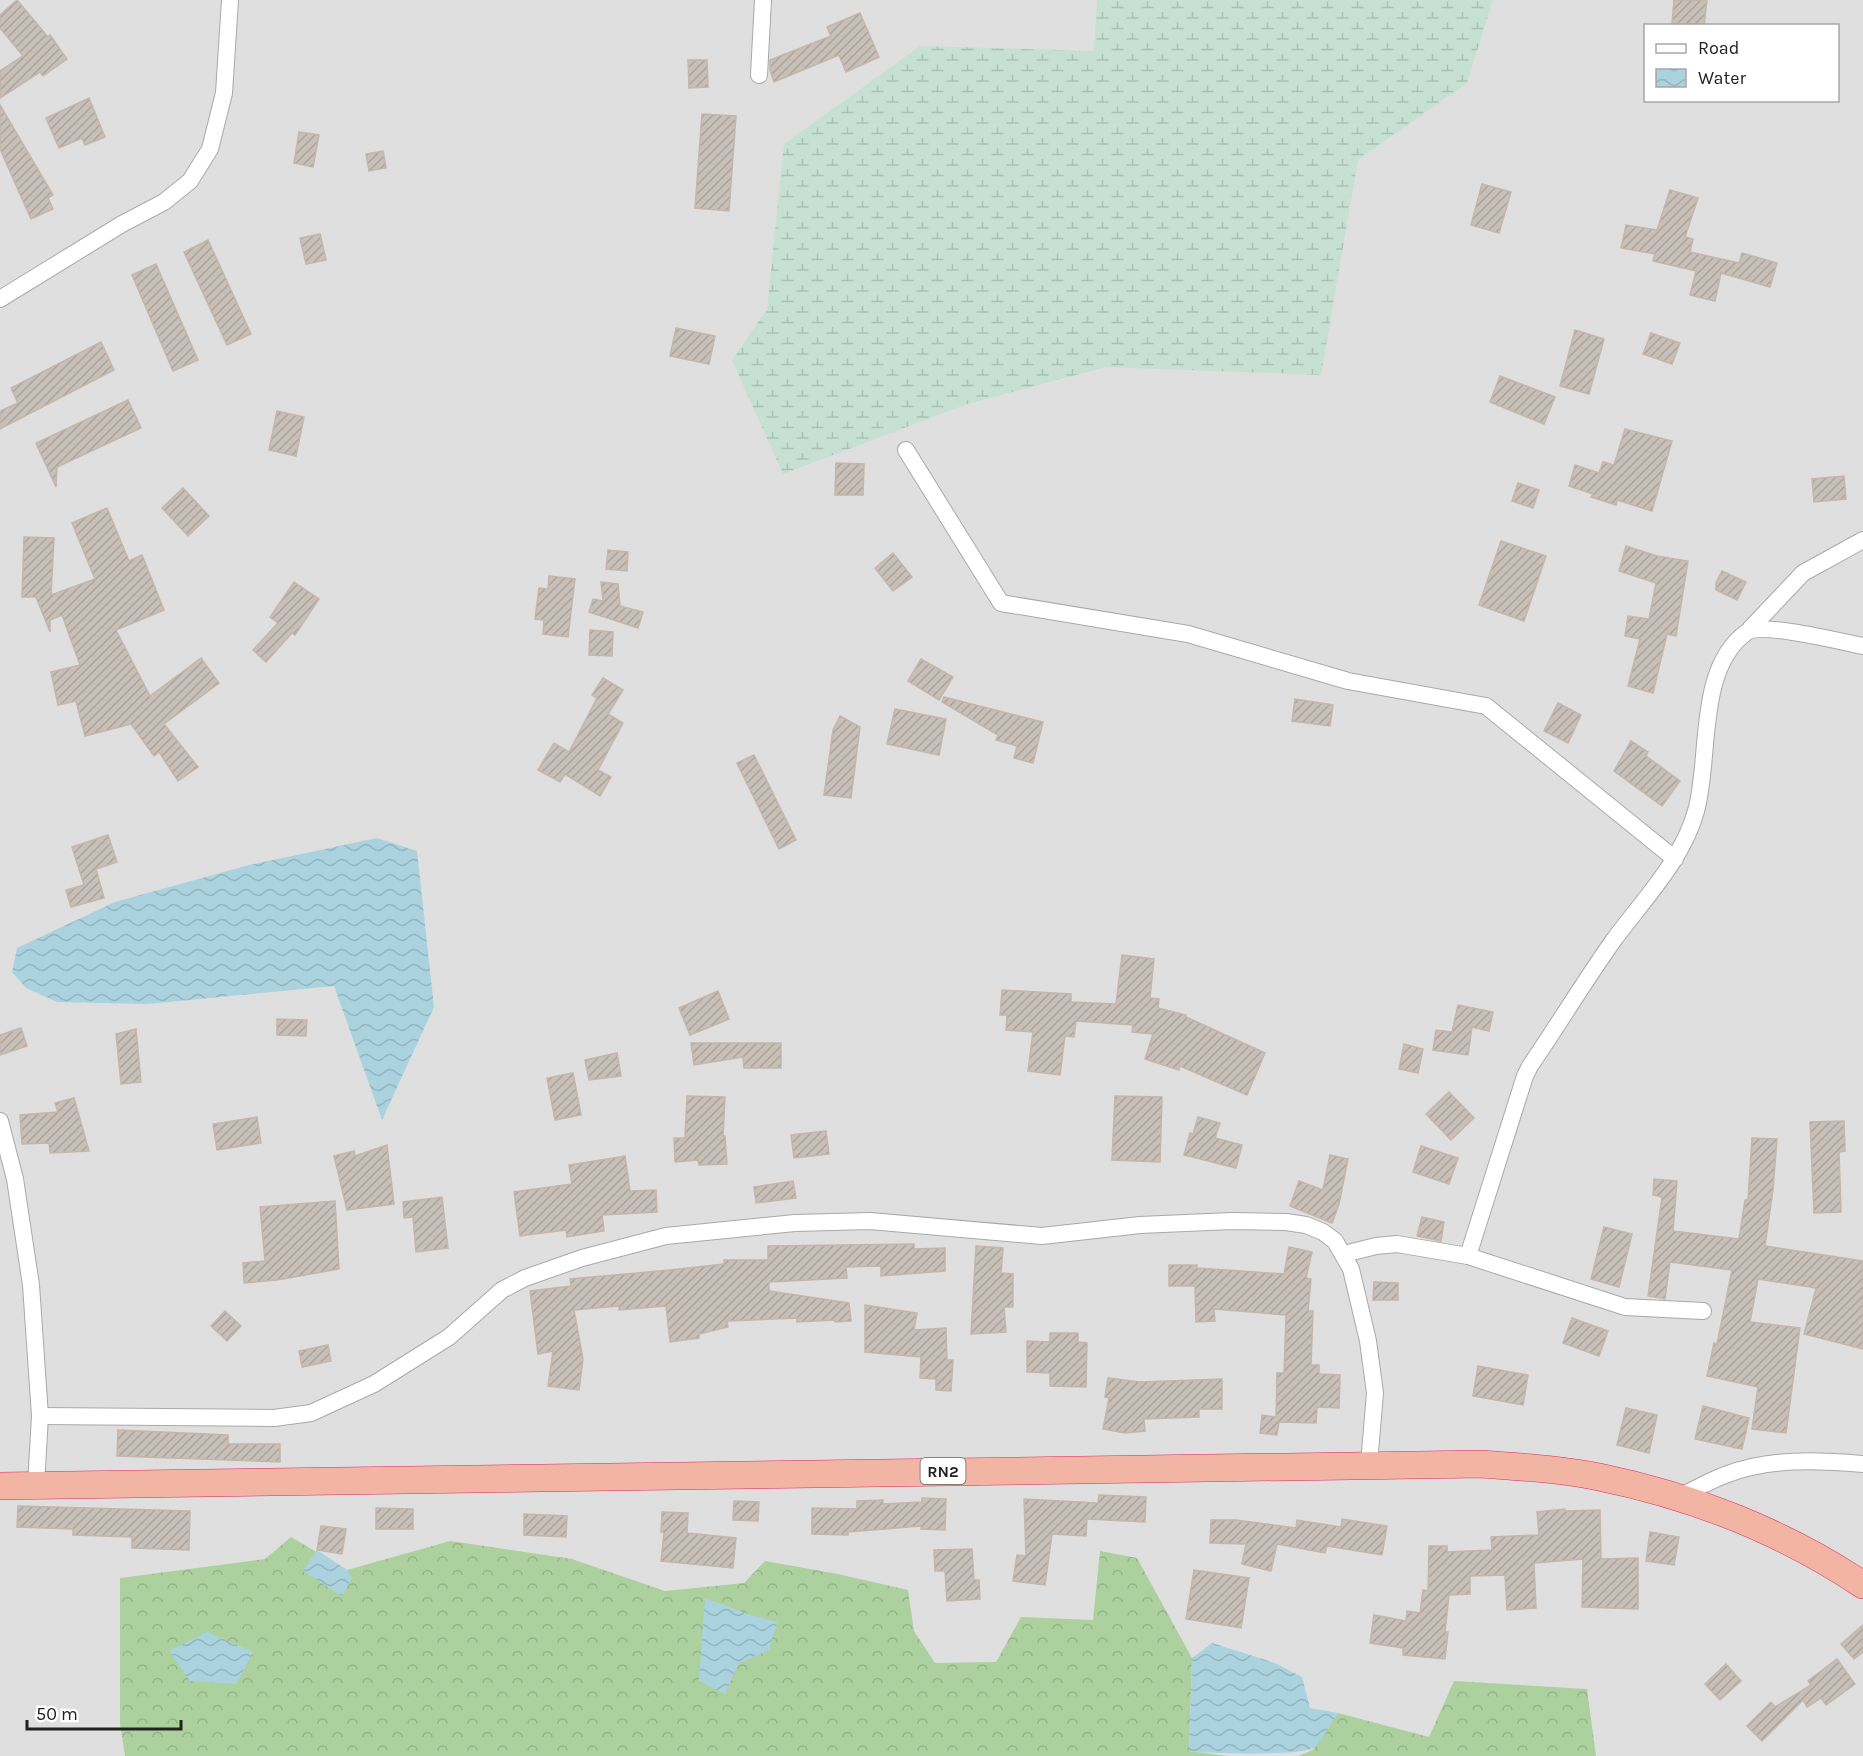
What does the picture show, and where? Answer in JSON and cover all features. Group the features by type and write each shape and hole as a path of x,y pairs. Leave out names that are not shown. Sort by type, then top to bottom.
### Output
{"highway":[{"name":"RN2","path":"0,1486 1481,1464 1536,1468 1598,1477 1679,1497 1791,1543 1863,1585"}],"street":[{"path":"0,299 122,224 164,202 190,182 210,149 225,93 230,0"},
{"path":"759,75 763,0"},
{"path":"906,450 1001,603 1188,634 1348,681 1486,706 1675,859"},
{"path":"1468,1256 1530,1066 1612,942 1675,859 1685,841 1696,809 1708,715 1719,668 1725,654 1803,573 1863,540"},
{"path":"1750,629 1779,630 1863,646"},
{"path":"0,1121 15,1179 31,1285 40,1416 36,1485"},
{"path":"40,1416 274,1418 311,1413 374,1384 449,1337 502,1290 525,1278 582,1258 666,1236 795,1223 870,1221 1042,1236 1140,1226 1232,1221 1286,1222 1306,1225 1335,1241 1352,1269 1368,1341 1375,1393 1369,1464"},
{"path":"1344,1254 1376,1246 1397,1244 1468,1256 1625,1307 1702,1311"},
{"path":"1679,1497 1724,1475 1746,1468 1809,1460 1863,1464"}],"shaded area":[{"path":"0,0 1863,0 1863,1756 0,1756"}],"green space":[{"path":"1097,0 1493,0 1467,83 1358,160 1321,375 1106,367 967,404 783,474 732,360 767,309 784,144 920,46 1094,51"},
{"path":"291,1537 347,1570 450,1541 572,1559 665,1591 744,1583 765,1561 838,1574 908,1590 914,1631 935,1663 996,1662 1021,1617 1093,1620 1100,1551 1137,1558 1192,1658 1189,1751 1228,1756 125,1756 120,1724 120,1578 265,1559"},
{"path":"1454,1681 1587,1689 1596,1756 1298,1756 1313,1750 1338,1713 1429,1737"}],"water":[{"path":"377,838 417,851 434,1007 382,1120 334,986 148,1004 57,1002 26,988 12,972 17,948 115,902 249,865"},
{"path":"317,1550 347,1570 352,1578 342,1596 303,1571"},
{"path":"705,1598 777,1622 769,1650 739,1663 725,1694 699,1681"},
{"path":"207,1632 253,1652 236,1684 190,1681 169,1651"},
{"path":"1212,1643 1275,1663 1302,1677 1310,1708 1338,1713 1314,1748 1305,1751 1273,1753 1189,1751 1192,1658"}],"building":[{"path":"17,0 48,37 50,35 67,59 43,76 40,72 0,98 0,71 23,56 0,28 0,15"},
{"path":"1674,0 1707,0 1704,24 1672,23"},
{"path":"860,13 879,57 846,72 839,55 774,82 770,60 831,36 827,27"},
{"path":"688,60 707,60 708,87 689,88"},
{"path":"89,98 105,137 85,145 82,138 59,148 46,118"},
{"path":"0,105 53,195 48,198 53,209 31,219 0,149"},
{"path":"702,114 736,116 729,211 695,208"},
{"path":"299,132 319,135 313,167 294,163"},
{"path":"383,151 386,168 369,171 366,154"},
{"path":"1482,184 1511,192 1499,233 1471,225"},
{"path":"1670,190 1698,198 1685,237 1693,239 1690,252 1739,263 1742,253 1777,263 1770,287 1721,273 1715,301 1690,295 1696,271 1653,261 1655,254 1621,248 1626,225 1657,230"},
{"path":"320,234 326,260 306,264 300,238"},
{"path":"208,240 251,334 227,345 184,252"},
{"path":"156,264 198,360 173,371 132,275"},
{"path":"676,328 715,336 709,364 670,356"},
{"path":"1575,330 1604,339 1589,394 1560,386"},
{"path":"1651,333 1680,343 1672,364 1643,354"},
{"path":"101,342 114,370 0,429 0,411 18,403 11,388"},
{"path":"1500,376 1555,397 1544,424 1490,402"},
{"path":"128,400 141,428 57,467 56,487 36,443"},
{"path":"277,411 304,417 296,456 269,450"},
{"path":"1625,429 1672,441 1652,511 1617,500 1616,505 1591,497 1593,494 1569,486 1575,465 1599,473 1603,462 1614,465"},
{"path":"836,463 864,464 863,495 835,495"},
{"path":"1844,476 1846,499 1814,502 1812,479"},
{"path":"1518,483 1539,490 1533,508 1512,501"},
{"path":"183,488 209,516 188,536 162,508"},
{"path":"107,508 129,561 142,555 164,610 116,630 150,696 201,658 219,683 164,724 198,767 178,781 159,752 154,756 131,724 85,736 76,701 58,705 51,672 80,665 62,615 50,620 50,632 36,597 22,597 24,537 54,538 51,595 95,579 72,523"},
{"path":"1501,541 1546,556 1524,621 1479,605"},
{"path":"1626,546 1657,556 1688,561 1676,636 1667,634 1653,693 1628,686 1640,639 1625,636 1628,616 1649,619 1656,583 1619,571"},
{"path":"608,550 628,552 627,571 606,569"},
{"path":"893,553 912,577 893,591 875,568"},
{"path":"1722,571 1746,582 1737,600 1716,590 1716,583"},
{"path":"549,576 575,579 568,637 543,634 544,620 535,619 539,588 548,589"},
{"path":"294,582 319,599 295,635 292,633 266,662 253,650 278,623 270,617"},
{"path":"601,582 618,584 620,606 643,612 638,628 589,612 593,599 603,601"},
{"path":"590,630 613,632 612,656 589,655"},
{"path":"921,659 953,677 939,700 908,681"},
{"path":"603,678 623,690 608,714 623,723 598,770 611,777 600,796 565,774 560,782 538,770 554,743 569,752 597,698 592,695"},
{"path":"944,697 1043,722 1033,763 1014,758 1017,746 996,740 998,735 942,702"},
{"path":"1295,699 1333,705 1330,726 1292,721"},
{"path":"1558,703 1581,715 1568,743 1544,731"},
{"path":"895,709 946,719 939,755 887,744"},
{"path":"840,716 860,727 851,798 824,795 833,730"},
{"path":"1631,741 1648,752 1646,756 1680,781 1662,806 1614,771"},
{"path":"754,755 796,840 779,849 737,763"},
{"path":"108,835 117,862 96,869 104,898 71,907 66,890 84,885 72,847"},
{"path":"1122,955 1154,959 1150,998 1159,999 1158,1008 1186,1015 1186,1017 1265,1053 1247,1095 1180,1066 1179,1070 1145,1059 1153,1034 1132,1032 1133,1025 1076,1021 1074,1037 1065,1036 1060,1075 1028,1071 1033,1032 1006,1030 1007,1015 1000,1015 1002,990 1071,994 1071,1002 1116,1004"},
{"path":"718,991 729,1019 690,1035 679,1008"},
{"path":"1458,1005 1493,1012 1489,1031 1472,1027 1468,1055 1433,1050 1436,1030 1452,1032"},
{"path":"277,1019 307,1020 306,1036 277,1035"},
{"path":"21,1028 27,1046 0,1055 0,1035"},
{"path":"136,1029 141,1082 121,1084 116,1034"},
{"path":"691,1043 781,1043 781,1068 744,1068 743,1057 694,1065"},
{"path":"1404,1044 1423,1049 1418,1073 1399,1069"},
{"path":"617,1053 621,1076 589,1080 585,1060"},
{"path":"573,1073 581,1115 555,1120 547,1078"},
{"path":"1449,1092 1474,1118 1451,1140 1426,1114"},
{"path":"687,1096 725,1097 723,1136 725,1136 727,1164 699,1165 698,1160 675,1162 674,1138 685,1138"},
{"path":"1115,1096 1162,1097 1160,1162 1112,1160"},
{"path":"74,1098 89,1151 50,1153 49,1143 22,1144 20,1115 58,1112 55,1103"},
{"path":"257,1117 261,1143 217,1150 213,1124"},
{"path":"1198,1117 1220,1123 1215,1138 1242,1145 1236,1168 1184,1155 1190,1133 1193,1134"},
{"path":"1844,1121 1845,1151 1839,1152 1841,1212 1814,1213 1810,1122"},
{"path":"826,1131 829,1154 794,1158 791,1135"},
{"path":"1752,1138 1777,1139 1765,1246 1863,1261 1863,1349 1804,1334 1816,1288 1758,1279 1750,1322 1800,1328 1786,1433 1752,1429 1758,1387 1707,1376 1714,1343 1717,1344 1732,1270 1670,1262 1665,1299 1648,1296 1662,1197 1653,1195 1654,1179 1677,1181 1673,1231 1739,1239 1745,1200 1748,1200"},
{"path":"387,1145 394,1204 347,1210 334,1156 354,1151 355,1156"},
{"path":"1421,1146 1458,1158 1449,1184 1413,1172"},
{"path":"1330,1155 1348,1159 1339,1204 1332,1223 1290,1206 1299,1181 1323,1190"},
{"path":"625,1156 630,1191 656,1190 657,1212 602,1215 604,1231 567,1237 566,1230 520,1236 514,1192 572,1184 569,1165"},
{"path":"793,1181 796,1198 756,1203 754,1187"},
{"path":"442,1197 448,1248 416,1252 413,1217 404,1218 403,1202"},
{"path":"335,1201 339,1269 277,1280 244,1283 243,1263 265,1261 260,1207"},
{"path":"1422,1217 1444,1222 1441,1241 1417,1236"},
{"path":"1604,1227 1632,1234 1619,1287 1591,1279"},
{"path":"914,1244 914,1249 945,1248 945,1271 881,1276 881,1266 846,1267 847,1278 769,1282 769,1291 849,1303 851,1321 797,1322 797,1318 727,1321 728,1327 699,1334 699,1338 670,1342 666,1306 619,1310 619,1306 574,1310 583,1359 579,1390 548,1386 553,1351 538,1354 530,1291 571,1286 570,1279 724,1264 724,1260 768,1260 768,1246"},
{"path":"976,1246 1003,1248 1001,1273 1013,1274 1013,1307 1004,1307 1006,1332 971,1334"},
{"path":"1289,1247 1312,1252 1306,1278 1311,1279 1308,1311 1313,1311 1311,1365 1319,1365 1319,1374 1340,1375 1339,1408 1317,1407 1316,1423 1279,1422 1277,1435 1260,1433 1262,1415 1276,1417 1277,1373 1284,1373 1286,1315 1214,1309 1215,1321 1196,1322 1195,1286 1169,1286 1169,1265 1197,1265 1197,1268 1284,1274"},
{"path":"1374,1282 1398,1283 1398,1300 1373,1300"},
{"path":"865,1305 917,1313 914,1330 946,1328 947,1360 953,1360 951,1391 936,1390 936,1379 920,1378 921,1357 865,1352"},
{"path":"225,1311 241,1326 227,1341 211,1326"},
{"path":"1572,1318 1608,1331 1599,1356 1563,1343"},
{"path":"1050,1333 1078,1333 1078,1342 1087,1343 1086,1387 1050,1386 1050,1373 1027,1372 1027,1341 1050,1342"},
{"path":"328,1345 331,1361 302,1367 299,1351"},
{"path":"1478,1366 1528,1375 1523,1405 1473,1396"},
{"path":"1108,1378 1140,1382 1222,1379 1222,1409 1199,1409 1199,1417 1144,1419 1145,1431 1125,1433 1103,1429 1109,1398 1105,1397"},
{"path":"1703,1406 1749,1418 1742,1449 1695,1439"},
{"path":"1626,1408 1657,1415 1649,1453 1617,1445"},
{"path":"118,1430 228,1435 228,1444 280,1444 280,1462 117,1456"},
{"path":"1099,1495 1146,1497 1145,1522 1087,1519 1086,1536 1052,1534 1045,1585 1013,1581 1017,1555 1026,1556 1024,1499 1098,1503"},
{"path":"922,1498 946,1499 945,1530 921,1529 921,1526 848,1532 848,1535 812,1534 812,1508 857,1509 857,1501 883,1500 883,1504 922,1502"},
{"path":"734,1501 759,1502 758,1521 733,1520"},
{"path":"18,1506 190,1511 189,1550 132,1548 132,1537 73,1535 73,1529 17,1527"},
{"path":"376,1508 413,1509 413,1529 376,1529"},
{"path":"1565,1509 1565,1511 1600,1510 1601,1559 1638,1558 1638,1609 1582,1607 1583,1559 1534,1563 1536,1608 1507,1610 1505,1575 1470,1576 1470,1594 1449,1595 1445,1659 1403,1655 1403,1648 1370,1643 1374,1615 1406,1621 1407,1611 1420,1613 1423,1590 1428,1591 1429,1546 1447,1546 1447,1552 1492,1550 1491,1537 1539,1535 1537,1512"},
{"path":"662,1512 688,1513 687,1533 736,1538 733,1568 661,1561 664,1533 661,1532"},
{"path":"524,1514 567,1516 566,1537 524,1535"},
{"path":"1342,1519 1387,1526 1382,1555 1327,1546 1325,1553 1277,1544 1271,1571 1242,1564 1246,1544 1210,1543 1211,1520 1236,1520 1296,1528 1297,1520 1341,1527"},
{"path":"321,1526 346,1529 342,1554 317,1550"},
{"path":"1650,1532 1679,1537 1674,1565 1646,1561"},
{"path":"972,1549 974,1580 979,1580 980,1599 947,1601 945,1571 935,1571 934,1550"},
{"path":"1194,1570 1249,1578 1241,1628 1186,1619"},
{"path":"1863,1625 1863,1652 1854,1659 1841,1644"},
{"path":"1837,1659 1855,1684 1826,1705 1821,1698 1807,1707 1803,1700 1762,1741 1747,1726 1771,1702 1775,1707 1811,1685 1808,1681"},
{"path":"1726,1664 1741,1681 1720,1700 1705,1684"}]}
